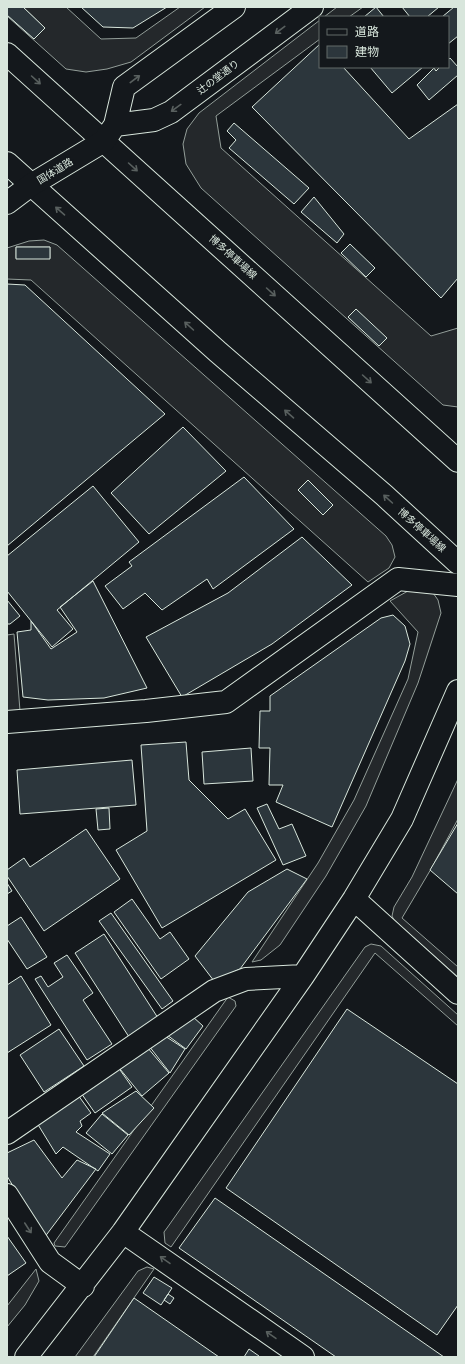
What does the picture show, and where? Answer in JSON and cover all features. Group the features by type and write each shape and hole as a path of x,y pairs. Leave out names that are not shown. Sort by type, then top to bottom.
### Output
{"main road":[{"path":"109,133 124,87 234,7"},
{"name":"辻の堂通り","path":"109,133 154,120 171,112 312,7"},
{"name":"博多停車場線","path":"7,54 109,133 458,461"},
{"name":"国体道路","path":"7,203 31,185 109,133"},
{"name":"博多停車場線","path":"7,163 218,352 384,495 458,563"},
{"path":"7,722 146,711 226,702 398,579 458,585"},
{"path":"26,1357 83,1286 123,1232 303,976 354,899 402,819 458,691"},
{"path":"354,899 458,993"},
{"path":"7,1133 214,991 246,979 303,976"},
{"path":"7,1195 50,1262 83,1286"},
{"path":"123,1232 303,1357"}],"shaded area":[{"path":"23,7 66,7 101,39 136,38 180,7 205,7 131,62 107,69 86,72 66,69 7,16 34,39 45,28"},
{"path":"337,7 363,7 350,16 325,16"},
{"path":"319,21 319,40 216,116 221,148 431,336 458,328 458,407 443,405 201,188 186,164 183,144 187,129 199,113","holes":["348,317 387,338 379,346"]},
{"path":"44,240 57,245 386,536 392,545 395,557 389,568 368,582 31,280 7,279 7,248 29,241","holes":["16,247 50,247 50,258 16,258","308,480 333,505 323,515 298,490"]},
{"path":"431,590 438,600 441,613 418,683 366,806 326,876 280,945 261,960 252,962 318,863 354,800 408,679 418,632 390,601 408,591"},
{"path":"14,634 20,711 7,712 7,635"},
{"path":"458,779 458,819 402,918 458,967 458,977 394,920 392,916 394,907 412,877"},
{"path":"371,944 381,946 458,1015 458,1026 375,953 171,1247 165,1243 164,1232 365,947"},
{"path":"228,997 235,1001 236,1006 65,1247 55,1246 54,1243"},
{"path":"147,1267 154,1269 93,1357 75,1357 138,1271"},
{"path":"36,1269 39,1281 25,1305 7,1327 7,1306"}],"building":[{"path":"9,7 23,7 45,28 34,39 7,15 7,9"},
{"path":"81,7 167,7 133,28 103,27"},
{"path":"376,7 383,16 365,16"},
{"path":"402,7 439,7 428,16 409,16"},
{"path":"454,7 458,7 458,36 449,43 449,16 443,16"},
{"path":"319,45 319,68 344,68 409,139 458,104 458,278 441,298 252,107"},
{"path":"450,58 458,67 458,75 429,100 417,85 434,68 436,71 439,68 449,68"},
{"path":"371,68 422,68 392,93"},
{"path":"234,123 309,188 294,204 229,148 236,140 227,131"},
{"path":"314,197 344,234 337,243 301,212"},
{"path":"350,244 375,268 366,277 341,253"},
{"path":"16,247 50,247 50,259 16,259"},
{"path":"7,284 25,285 165,414 7,546"},
{"path":"356,309 387,338 379,346 348,317"},
{"path":"183,427 226,471 149,534 111,493"},
{"path":"244,477 294,529 213,589 207,579 162,610 145,593 123,609 105,586 132,566 129,562"},
{"path":"308,480 333,505 323,515 298,490"},
{"path":"93,486 139,542 57,610 73,629 52,647 7,591 7,556"},
{"path":"302,537 352,585 272,644 182,697 146,637 228,593"},
{"path":"93,581 147,688 104,698 48,700 23,697 17,632 31,630 31,621 51,649 77,632 60,607"},
{"path":"7,600 20,616 10,624 7,624"},
{"path":"393,615 405,626 410,644 405,661 332,827 276,802 283,785 269,785 270,748 259,748 260,711 270,711 270,696 381,618"},
{"path":"186,742 189,780 228,819 245,809 276,860 162,928 116,850 147,831 141,745"},
{"path":"251,748 253,781 204,784 202,752"},
{"path":"132,760 136,805 20,814 17,770"},
{"path":"267,804 279,829 292,824 306,856 283,865 257,808"},
{"path":"109,808 110,829 98,830 96,809"},
{"path":"458,823 458,894 430,870"},
{"path":"86,829 120,879 44,931 7,876 7,870 24,858 30,867"},
{"path":"287,869 307,879 240,969 214,981 195,956 248,892"},
{"path":"7,883 12,891 7,894"},
{"path":"132,899 160,939 170,932 189,959 161,979 114,912"},
{"path":"111,913 173,1001 162,1009 99,921"},
{"path":"21,917 47,957 27,969 7,939 7,926"},
{"path":"104,934 158,1018 129,1037 75,953"},
{"path":"67,955 93,993 83,1000 112,1044 87,1060 35,979 41,976 48,987 63,977 54,963"},
{"path":"21,976 51,1025 7,1053 7,985"},
{"path":"347,1009 458,1084 458,1305 437,1335 226,1188"},
{"path":"192,1016 203,1026 186,1049 167,1035"},
{"path":"59,1029 84,1066 44,1092 20,1055"},
{"path":"165,1036 185,1049 170,1073 149,1046"},
{"path":"147,1047 169,1073 142,1096 120,1069"},
{"path":"118,1067 132,1087 95,1113 81,1093"},
{"path":"136,1091 154,1108 129,1135 102,1113"},
{"path":"78,1095 91,1113 80,1121 82,1126 76,1132 110,1154 98,1171 63,1147 56,1154 37,1123"},
{"path":"102,1114 128,1135 112,1154 86,1133"},
{"path":"34,1140 62,1178 77,1160 96,1169 44,1238 7,1176 7,1153"},
{"path":"215,1198 444,1357 336,1357 179,1248"},
{"path":"7,1236 26,1263 7,1276"},
{"path":"154,1277 172,1288 161,1305 143,1293"},
{"path":"168,1294 174,1298 170,1304 164,1300"},
{"path":"134,1298 219,1357 94,1357"},
{"path":"249,1349 259,1356 244,1357"}]}
